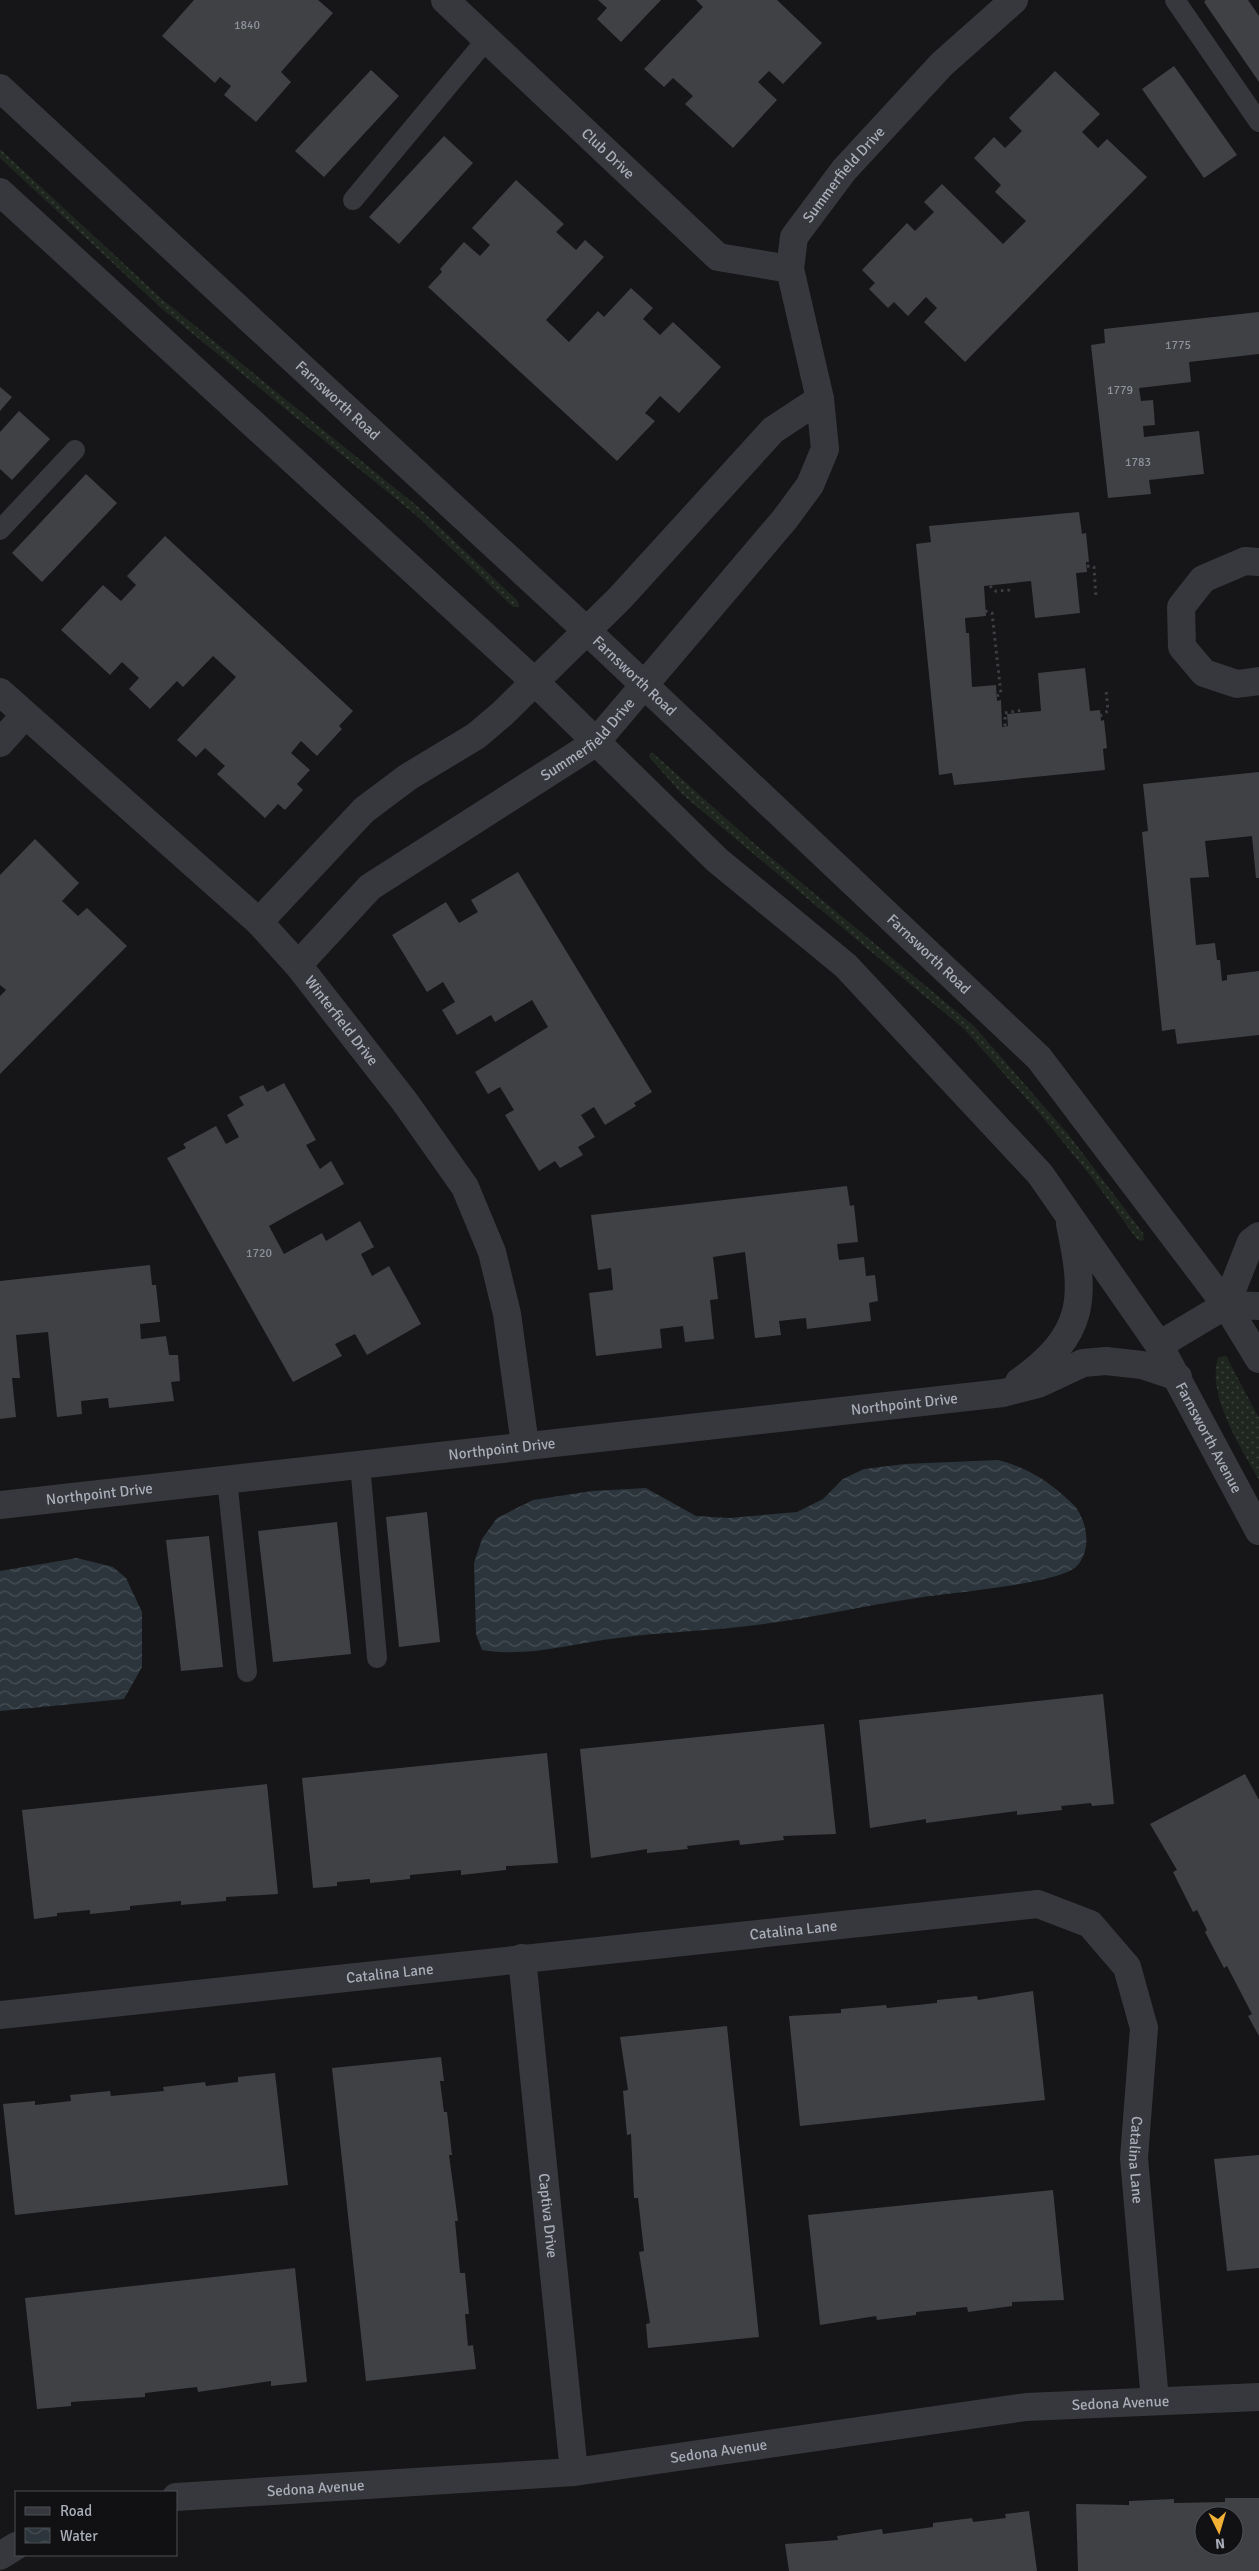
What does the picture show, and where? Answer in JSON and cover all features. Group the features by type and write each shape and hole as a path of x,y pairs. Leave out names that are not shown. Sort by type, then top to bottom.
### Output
{"street":[{"name":"Club Drive","path":"445,0 718,257 790,269"},
{"name":"Summerfield Drive","path":"298,965 370,887 595,743 785,520 810,485 825,449 820,399 790,269 794,238 844,170 942,64 1014,0"},
{"name":"Farnsworth Road","path":"0,88 587,631 857,884 1039,1058 1226,1304"},
{"path":"0,192 534,682 717,860 846,966 1040,1174 1159,1345 1226,1304 1259,1306"},
{"path":"259,922 364,810 408,777 476,736 534,682 626,592 773,430 820,399"},
{"path":"1259,562 1245,561 1203,579 1181,607 1182,647 1204,673 1236,684 1259,681"},
{"name":"Winterfield Drive","path":"0,692 259,922 298,965 405,1102 465,1187 492,1252 507,1314 525,1445"},
{"path":"0,743 25,715"},
{"path":"1003,1393 1051,1356 1066,1337 1073,1321 1080,1294 1080,1270 1067,1211"},
{"path":"1226,1304 1250,1242 1259,1236"},
{"path":"1226,1304 1259,1359"},
{"name":"Farnsworth Avenue","path":"1159,1345 1178,1377 1259,1531"},
{"name":"Northpoint Drive","path":"0,1505 1003,1393 1038,1384 1083,1364 1106,1361 1142,1365 1178,1377"},
{"name":"Catalina Lane","path":"0,2015 1038,1904 1090,1924 1128,1967 1144,2028 1134,2158 1155,2401"},
{"name":"Captiva Drive","path":"522,1958 574,2472"},
{"name":"Sedona Avenue","path":"178,2497 574,2472 1026,2407 1259,2397"},
{"path":"0,2556 15,2547"}],"lane":[{"path":"1175,0 1259,122"},
{"path":"353,200 488,40"},
{"path":"0,530 75,450"},
{"path":"360,1464 376,1658"},
{"path":"227,1479 247,1672"}],"path":[{"path":"1086,566 1094,567 1096,598"},
{"path":"990,586 995,591 1012,590"},
{"path":"985,611 992,613 998,651 1002,694 997,696"},
{"path":"1100,716 1108,711 1106,689"},
{"path":"1005,726 1005,713 1022,710"}],"shaded area":[{"path":"0,149 162,299 417,506 518,601 519,607 513,607 417,516 161,308 0,158"},
{"path":"650,753 653,753 750,840 974,1026 1068,1134 1143,1233 1144,1240 1140,1241 1136,1238 1093,1179 1040,1114 964,1029 683,795 649,757"},
{"path":"1226,1356 1259,1418 1259,1480 1235,1438 1221,1405 1216,1373 1218,1358"}],"water":[{"path":"998,1460 1016,1466 1041,1479 1076,1507 1086,1530 1084,1553 1077,1566 1049,1578 1002,1587 896,1601 769,1623 634,1636 534,1651 499,1652 482,1650 476,1634 474,1563 482,1539 497,1518 533,1500 592,1491 646,1488 696,1516 729,1518 797,1512 823,1499 843,1479 864,1469 905,1464"},
{"path":"77,1558 113,1567 126,1578 142,1612 142,1667 124,1699 0,1711 0,1571"}],"building":[{"path":"194,0 318,0 333,13 281,72 291,82 256,122 224,95 231,86 220,77 215,83 162,36"},
{"path":"598,0 661,0 621,42 597,19 607,8"},
{"path":"696,0 777,0 822,43 783,84 769,71 758,82 777,100 733,148 685,104 693,96 673,78 664,87 644,69 703,7"},
{"path":"1206,0 1248,0 1259,16 1259,82 1204,2"},
{"path":"1174,66 1237,155 1204,178 1142,89"},
{"path":"371,70 399,96 324,177 295,151"},
{"path":"1055,71 1100,114 1082,132 1098,148 1107,139 1147,177 965,362 924,322 937,308 926,297 908,316 894,302 888,308 869,289 875,283 862,270 907,223 915,231 934,212 924,202 942,184 1003,244 1026,221 995,192 1001,185 974,158 994,137 1005,148 1022,131 1009,118"},
{"path":"444,136 473,163 399,244 369,217"},
{"path":"516,180 564,224 556,232 576,250 585,240 604,257 546,320 569,342 598,311 604,317 631,288 653,308 643,319 660,335 673,322 721,367 679,413 660,396 645,413 655,421 617,461 428,287 442,272 440,269 464,242 480,256 490,245 472,228"},
{"path":"1259,312 1259,354 1189,362 1191,382 1139,388 1141,401 1153,400 1155,425 1143,426 1144,437 1199,431 1204,474 1149,480 1151,494 1108,498 1091,345 1105,343 1104,329"},
{"path":"0,387 12,397 0,411"},
{"path":"19,411 50,439 12,480 0,469 0,432"},
{"path":"86,474 117,503 42,582 12,553"},
{"path":"1079,512 1082,534 1086,533 1089,562 1086,562 1087,572 1076,573 1080,613 1035,618 1031,581 984,586 986,616 965,618 966,633 969,633 972,687 996,685 997,701 1001,700 1002,727 1008,726 1007,714 1041,711 1038,673 1085,668 1090,711 1100,710 1101,721 1104,720 1107,748 1103,749 1105,770 954,785 952,773 939,775 916,544 931,542 929,526"},
{"path":"165,536 353,711 339,726 342,729 317,756 301,741 291,753 310,770 297,784 303,790 285,810 278,804 265,818 217,774 225,766 205,748 196,757 177,740 236,677 213,656 183,687 177,681 150,709 129,689 139,678 122,662 110,675 61,630 103,585 121,601 136,585 127,576"},
{"path":"1259,772 1259,878 1256,878 1252,836 1205,841 1209,877 1190,878 1196,945 1215,943 1217,960 1220,960 1222,981 1227,980 1227,975 1259,971 1259,1035 1177,1044 1175,1029 1162,1031 1142,832 1148,831 1143,784"},
{"path":"35,839 79,883 62,901 78,916 87,908 127,946 0,1074 0,996 6,990 0,985 0,875"},
{"path":"518,872 652,1092 634,1103 636,1106 605,1125 594,1107 581,1115 595,1137 578,1147 583,1155 560,1168 555,1161 539,1171 505,1115 514,1110 500,1087 488,1094 475,1072 548,1027 532,1000 495,1022 491,1015 457,1035 442,1010 455,1002 443,982 427,992 392,935 446,902 459,923 478,912 471,900"},
{"path":"284,1083 316,1140 306,1145 320,1169 331,1161 344,1184 269,1226 284,1254 322,1233 326,1241 360,1221 374,1247 361,1254 372,1276 389,1266 421,1324 367,1355 355,1334 335,1344 342,1356 293,1382 167,1158 186,1148 183,1144 216,1126 226,1144 239,1137 227,1115 244,1105 239,1097 263,1085 267,1092"},
{"path":"847,1186 850,1206 854,1205 858,1242 837,1244 839,1260 864,1257 866,1276 875,1275 878,1301 869,1303 871,1321 807,1329 806,1318 779,1321 781,1335 755,1338 745,1252 713,1257 718,1299 710,1300 714,1339 685,1342 683,1326 660,1329 662,1348 596,1356 589,1293 613,1290 611,1268 598,1270 591,1215"},
{"path":"150,1265 152,1285 156,1285 160,1322 140,1324 141,1339 166,1336 169,1355 178,1355 180,1381 171,1382 174,1401 109,1408 108,1398 81,1401 82,1414 57,1417 48,1332 16,1335 20,1378 12,1378 16,1417 0,1419 0,1281"},
{"path":"427,1512 440,1642 399,1647 386,1517"},
{"path":"337,1522 351,1654 273,1662 258,1531"},
{"path":"209,1536 223,1667 181,1671 166,1540"},
{"path":"1103,1694 1114,1804 1092,1806 1091,1803 1061,1806 1062,1810 1017,1815 1017,1811 926,1823 926,1819 870,1828 859,1720"},
{"path":"824,1724 836,1834 783,1836 784,1840 740,1845 739,1840 687,1846 688,1849 647,1853 647,1849 591,1858 580,1749"},
{"path":"547,1753 558,1863 506,1866 506,1870 461,1875 461,1870 410,1875 410,1879 370,1883 370,1879 337,1882 337,1886 313,1888 302,1778"},
{"path":"1245,1774 1259,1800 1259,2036 1248,2016 1252,2014 1227,1966 1224,1968 1205,1932 1207,1930 1197,1910 1193,1912 1173,1872 1177,1870 1150,1824"},
{"path":"267,1784 278,1894 226,1897 226,1901 181,1905 181,1901 130,1906 130,1910 90,1914 90,1910 57,1913 57,1916 34,1919 22,1810"},
{"path":"1033,1991 1045,2100 800,2126 789,2016 841,2013 841,2009 886,2005 887,2008 937,2003 937,2000 977,1996 978,2000"},
{"path":"727,2026 759,2337 648,2348 646,2324 650,2323 639,2252 644,2251 638,2198 634,2198 631,2134 627,2135 623,2091 628,2090 620,2037"},
{"path":"441,2057 444,2081 440,2081 444,2112 447,2112 452,2155 449,2155 458,2221 455,2221 460,2273 465,2273 469,2314 465,2314 468,2346 473,2345 476,2369 366,2381 332,2068"},
{"path":"275,2073 288,2185 15,2215 3,2104 35,2101 35,2105 71,2101 70,2095 110,2091 111,2096 164,2091 163,2087 205,2082 206,2086 238,2082 238,2077"},
{"path":"1259,2155 1259,2268 1227,2271 1214,2159"},
{"path":"1053,2190 1064,2300 1012,2302 1012,2306 968,2312 967,2307 916,2312 916,2315 877,2320 876,2316 820,2325 808,2215"},
{"path":"295,2268 307,2382 271,2386 271,2381 198,2392 197,2387 145,2393 145,2397 71,2402 71,2406 37,2409 25,2298"},
{"path":"1225,2498 1259,2498 1259,2571 1078,2571 1076,2504 1129,2505 1129,2501 1174,2499 1174,2503 1225,2502"},
{"path":"1029,2511 1037,2571 789,2571 785,2544 838,2540 837,2536 882,2529 883,2534 933,2527 933,2523 972,2518 973,2522 1006,2518 1005,2514"}]}
